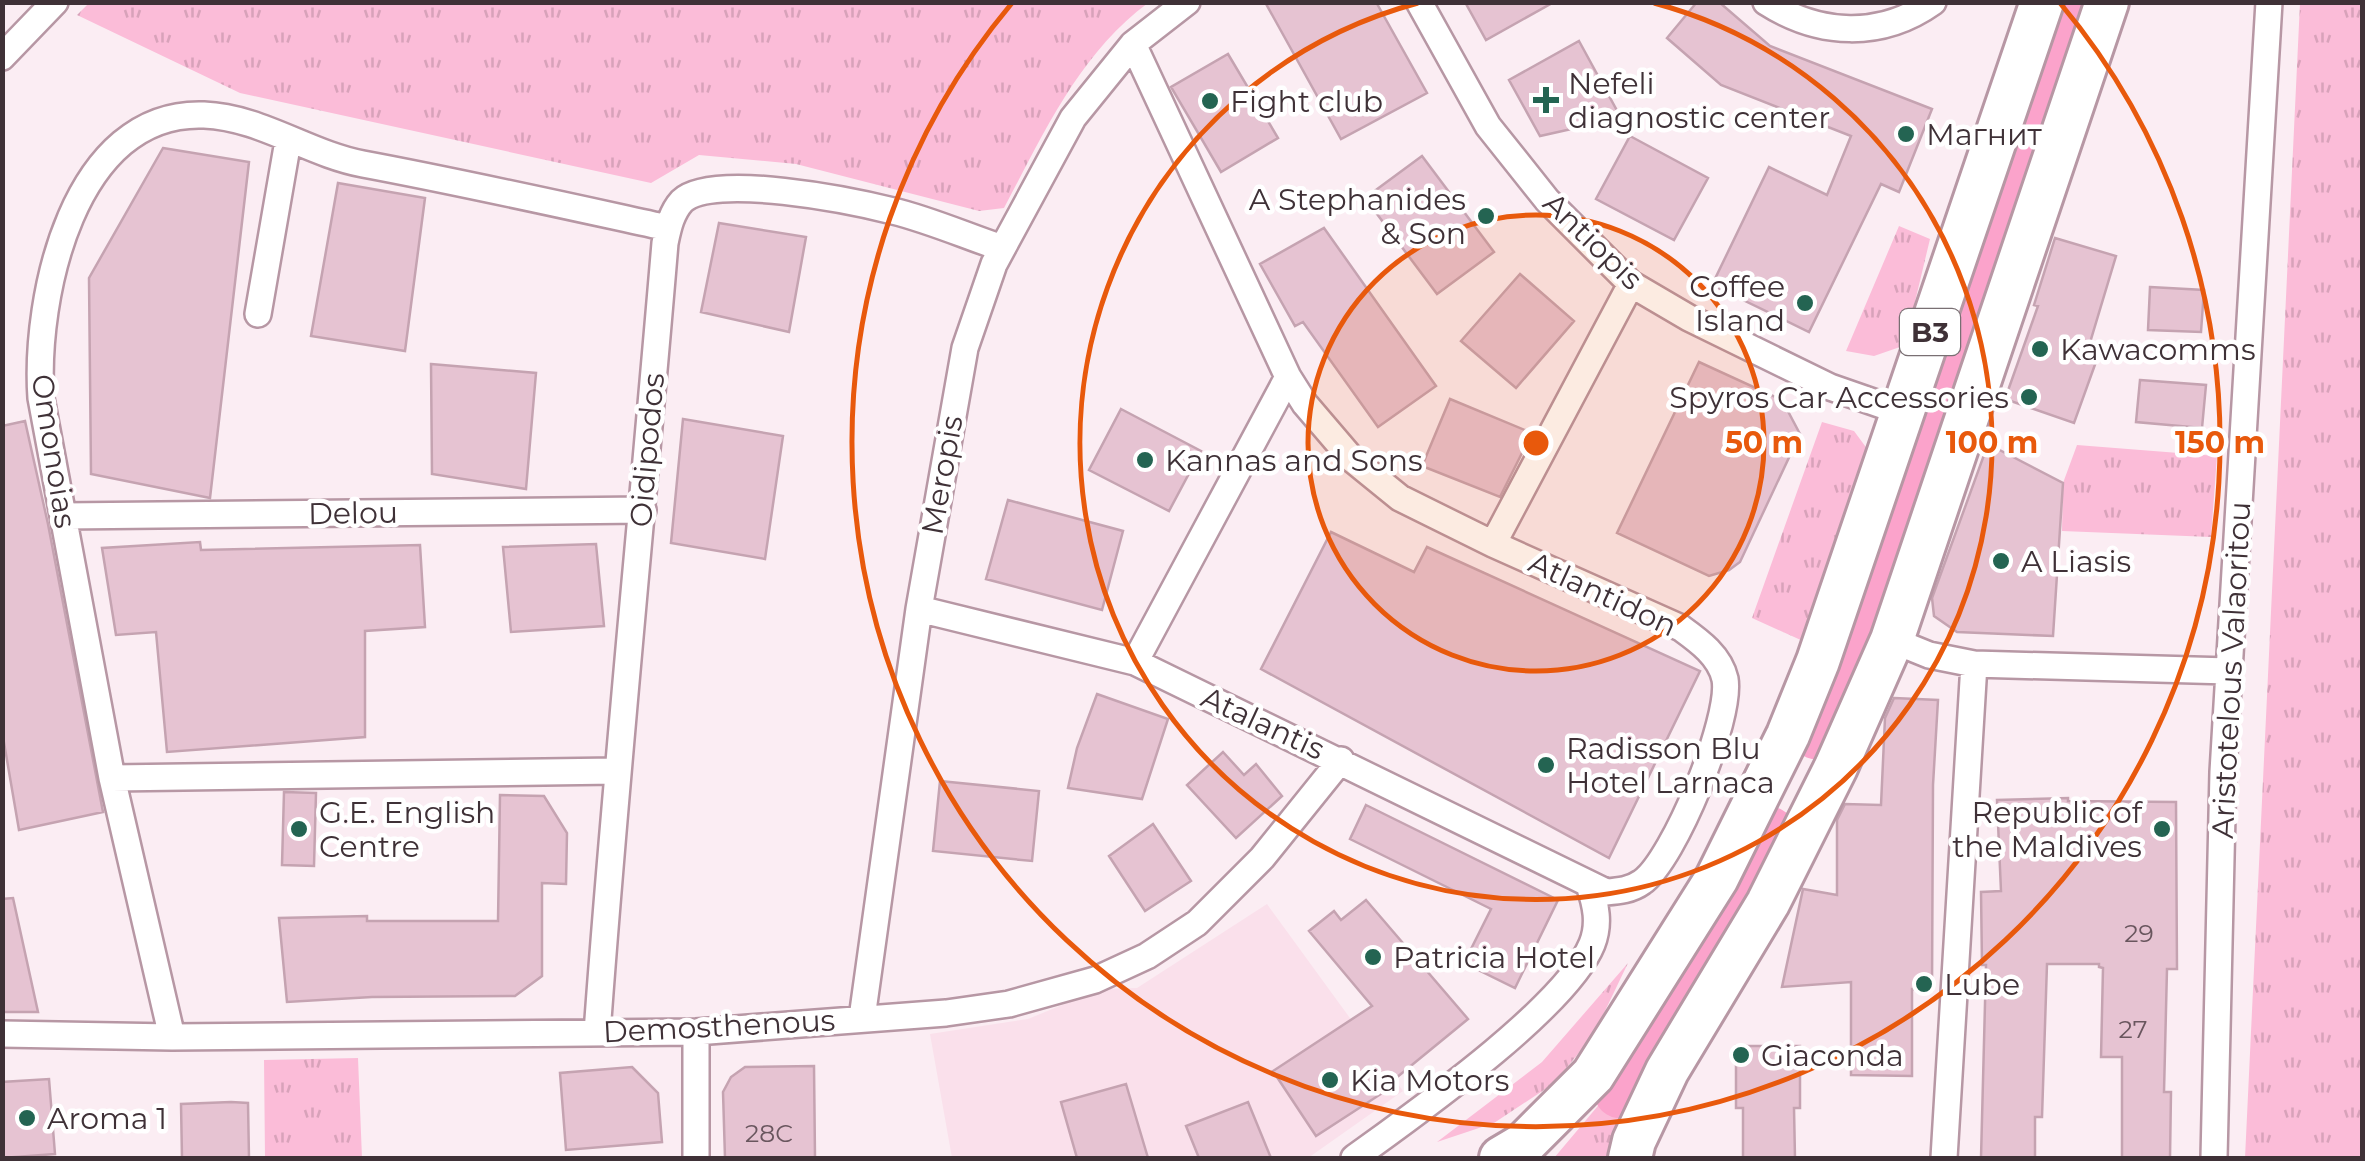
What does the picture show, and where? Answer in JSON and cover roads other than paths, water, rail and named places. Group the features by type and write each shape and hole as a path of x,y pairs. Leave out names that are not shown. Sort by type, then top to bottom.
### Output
{"main road":[{"name":"B3","path":"1501,1158 1523,1144 1593,1075 1718,878 1788,735 1818,661 2042,2"},
{"name":"B3","path":"1630,1158 1634,1141 1668,1071 1776,887 1836,767 1892,640 2107,2"}],"street":[{"path":"2,58 55,2"},
{"name":"Meropis","path":"862,1018 919,609 965,348 1002,248 1073,118 1133,44 1187,2"},
{"name":"Antiopis","path":"1419,2 1488,126 1546,200 1631,284 1689,318 1830,387 1902,412"},
{"path":"1766,2 1807,23 1852,30 1896,24 1933,2"},
{"name":"Aristotelous Valaoritou","path":"2214,1158 2223,772 2269,2"},
{"name":"Atlantidon","path":"1133,44 1288,377 1321,424 1369,474 1419,509 1681,628 1708,650 1720,666 1725,681 1722,714 1712,749 1677,833 1657,868 1632,888 1606,892 1589,885"},
{"name":"Omonoias","path":"172,1037 112,778 41,398 41,342 49,286 86,188 124,141 142,129 171,118 206,115 238,120 351,162 668,228"},
{"path":"258,314 288,141"},
{"path":"668,228 683,201 693,194 738,187 892,210 1002,248"},
{"name":"Oidipodos","path":"597,1033 616,771 668,228"},
{"path":"1493,544 1631,284"},
{"path":"1135,662 1288,377"},
{"name":"Delou","path":"64,516 643,510"},
{"name":"Atalantis","path":"919,609 1135,662 1589,885"},
{"path":"1892,640 1928,655 1974,664 2230,671"},
{"path":"1944,1158 1974,664"},
{"name":"Demosthenous","path":"2,1034 172,1037 696,1032 978,1010 1096,980 1147,956 1197,923 1240,882 1341,760"},
{"path":"112,778 616,771"},
{"path":"1354,1158 1509,1038 1586,958 1597,922 1589,885"},
{"path":"696,1032 696,1158"}],"waterway":[{"path":"1817,732 1874,590 2075,2"},
{"path":"1621,1091 1700,965 1769,834"}],"place":[{"name":"Nefeli diagnostic center","path":"1546,100"},
{"name":"Fight club","path":"1210,101"},
{"name":"Магнит","path":"1906,134"},
{"name":"A Stephanides & Son","path":"1486,216"},
{"name":"Coffee Island","path":"1805,303"},
{"name":"Kawacomms","path":"2040,349"},
{"name":"Spyros Car Accessories","path":"2029,397"},
{"name":"Kannas and Sons","path":"1145,460"},
{"name":"A Liasis","path":"2001,561"},
{"name":"Radisson Blu Hotel Larnaca","path":"1546,765"},
{"name":"G.E. English Centre","path":"299,829"},
{"name":"Republic of the Maldives","path":"2162,829"},
{"name":"Patricia Hotel","path":"1373,957"},
{"name":"Lube","path":"1924,984"},
{"name":"Giaconda","path":"1741,1055"},
{"name":"Kia Motors","path":"1330,1080"},
{"name":"Aroma 1","path":"27,1118"}]}
